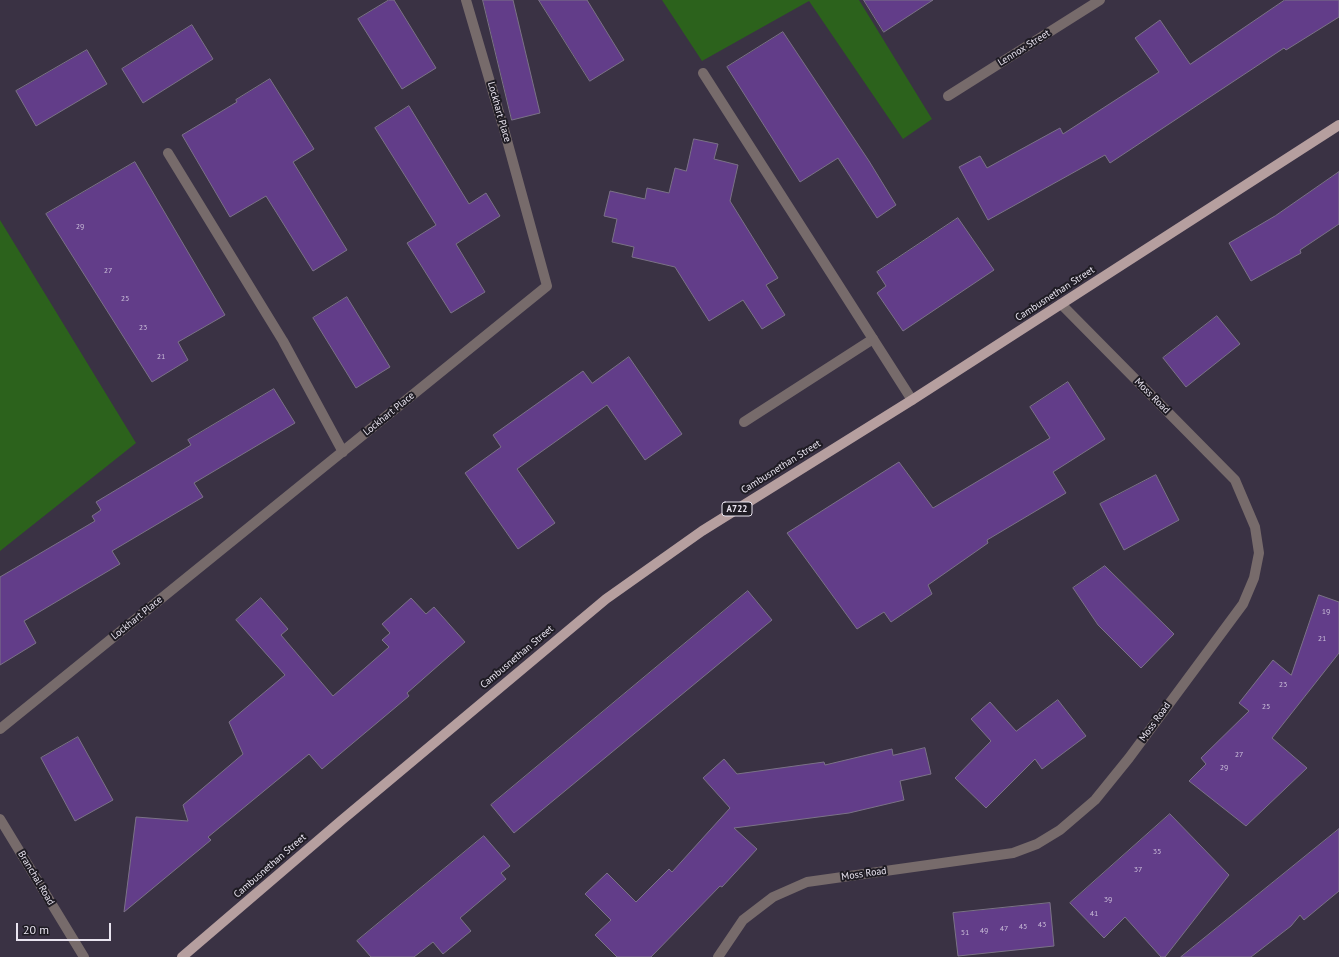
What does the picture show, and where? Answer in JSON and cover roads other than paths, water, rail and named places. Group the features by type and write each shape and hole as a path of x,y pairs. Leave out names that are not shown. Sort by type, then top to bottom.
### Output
{"main road":[{"name":"Cambusnethan Street","path":"182,957 354,809 606,599 702,531 912,400 1339,125"}],"street":[{"name":"Lockhart Place","path":"0,729 547,286 505,133 466,0"},
{"name":"Lennox Street","path":"948,96 1100,0"},
{"path":"703,73 912,400"},
{"path":"168,153 283,341 343,452"},
{"name":"Moss Road","path":"718,957 743,920 773,898 807,882 1013,853 1037,844 1060,830 1095,800 1134,751 1243,604 1254,578 1259,552 1255,527 1235,480 1061,304"},
{"path":"744,422 873,339"},
{"name":"Branchal Road","path":"0,819 84,957"}]}
